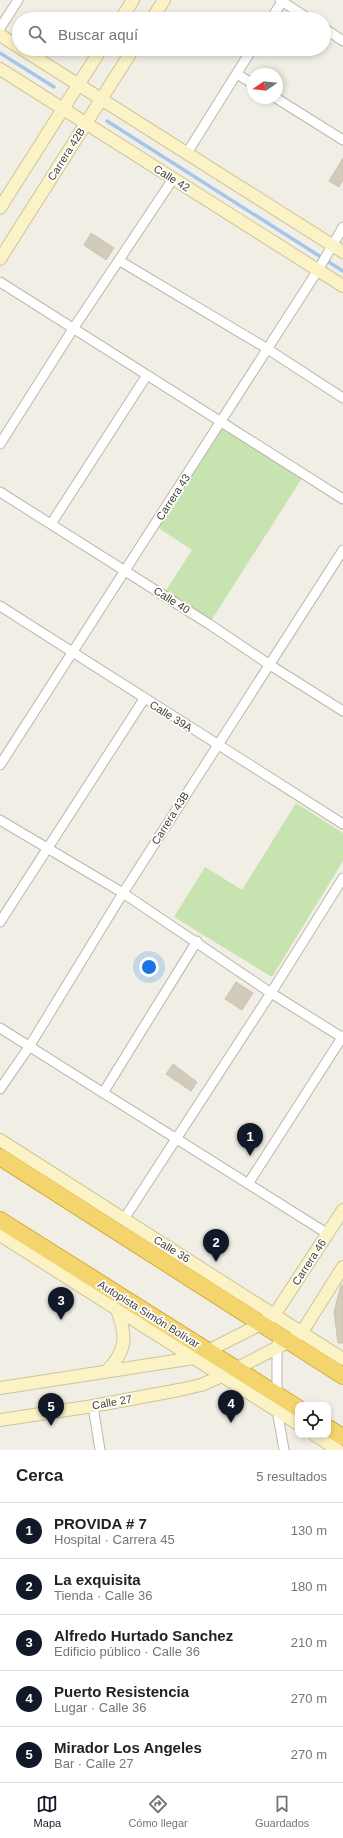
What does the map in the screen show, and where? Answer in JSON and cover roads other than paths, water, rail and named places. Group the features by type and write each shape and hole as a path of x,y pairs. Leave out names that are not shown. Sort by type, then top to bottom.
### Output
{"highway":[{"path":"0,1157 268,1318"},
{"name":"Autopista Simón Bolívar","path":"0,1220 229,1373 277,1403 295,1407"},
{"name":"Calle 36","path":"268,1318 286,1338"},
{"path":"286,1338 343,1376"},
{"path":"331,1430 343,1437"}],"street":[{"path":"0,28 18,0"},
{"path":"125,12 133,0"},
{"path":"156,12 164,0"},
{"path":"275,12 282,1 298,12"},
{"path":"331,33 343,41"},
{"path":"0,35 12,43"},
{"path":"33,56 187,153 330,247 343,252"},
{"path":"0,208 97,56"},
{"name":"Carrera 42B","path":"0,259 129,56"},
{"path":"187,153 248,56"},
{"name":"Calle 42","path":"0,69 173,179 319,268 343,286"},
{"path":"236,74 247,80"},
{"path":"283,102 343,140"},
{"path":"0,444 73,329 120,261 173,179"},
{"name":"Carrera 43","path":"0,765 266,348 319,268 343,227"},
{"path":"120,261 266,348 343,398"},
{"path":"0,282 343,500"},
{"path":"51,524 147,375"},
{"name":"Calle 40","path":"0,492 210,624 270,665 343,711"},
{"name":"Carrera 43B","path":"0,1089 29,1047 122,893 343,550"},
{"name":"Calle 39A","path":"0,606 144,699 343,824"},
{"path":"0,922 144,699"},
{"path":"0,820 122,893 196,941 271,993 343,1037 248,1184"},
{"path":"124,1219 271,993 343,878"},
{"path":"103,1093 196,941"},
{"path":"0,1028 328,1234"},
{"name":"Calle 36","path":"0,1140 124,1219 268,1318 286,1338 343,1359"},
{"name":"Carrera 46","path":"201,1354 268,1318 328,1234 343,1210"},
{"path":"0,1235 117,1310 201,1354"},
{"path":"229,1373 286,1338 343,1267"},
{"path":"107,1371 118,1360 124,1343 123,1326 117,1310"},
{"path":"284,1450 277,1403 286,1338"},
{"path":"0,1388 201,1354"},
{"name":"Calle 27","path":"0,1420 93,1406 179,1390 201,1384 229,1373"},
{"path":"277,1403 295,1421"},
{"path":"93,1406 100,1450"},
{"path":"320,1438 338,1450"}],"waterway":[{"path":"0,53 54,87"},
{"path":"107,121 343,271"}],"place":[{"name":"PROVIDA # 7","path":"250,1156"},
{"name":"La exquisita","path":"216,1262"},
{"name":"Alfredo Hurtado Sanchez","path":"61,1320"},
{"name":"Puerto Resistencia","path":"231,1423"},
{"name":"Mirador Los Angeles","path":"51,1426"}]}
